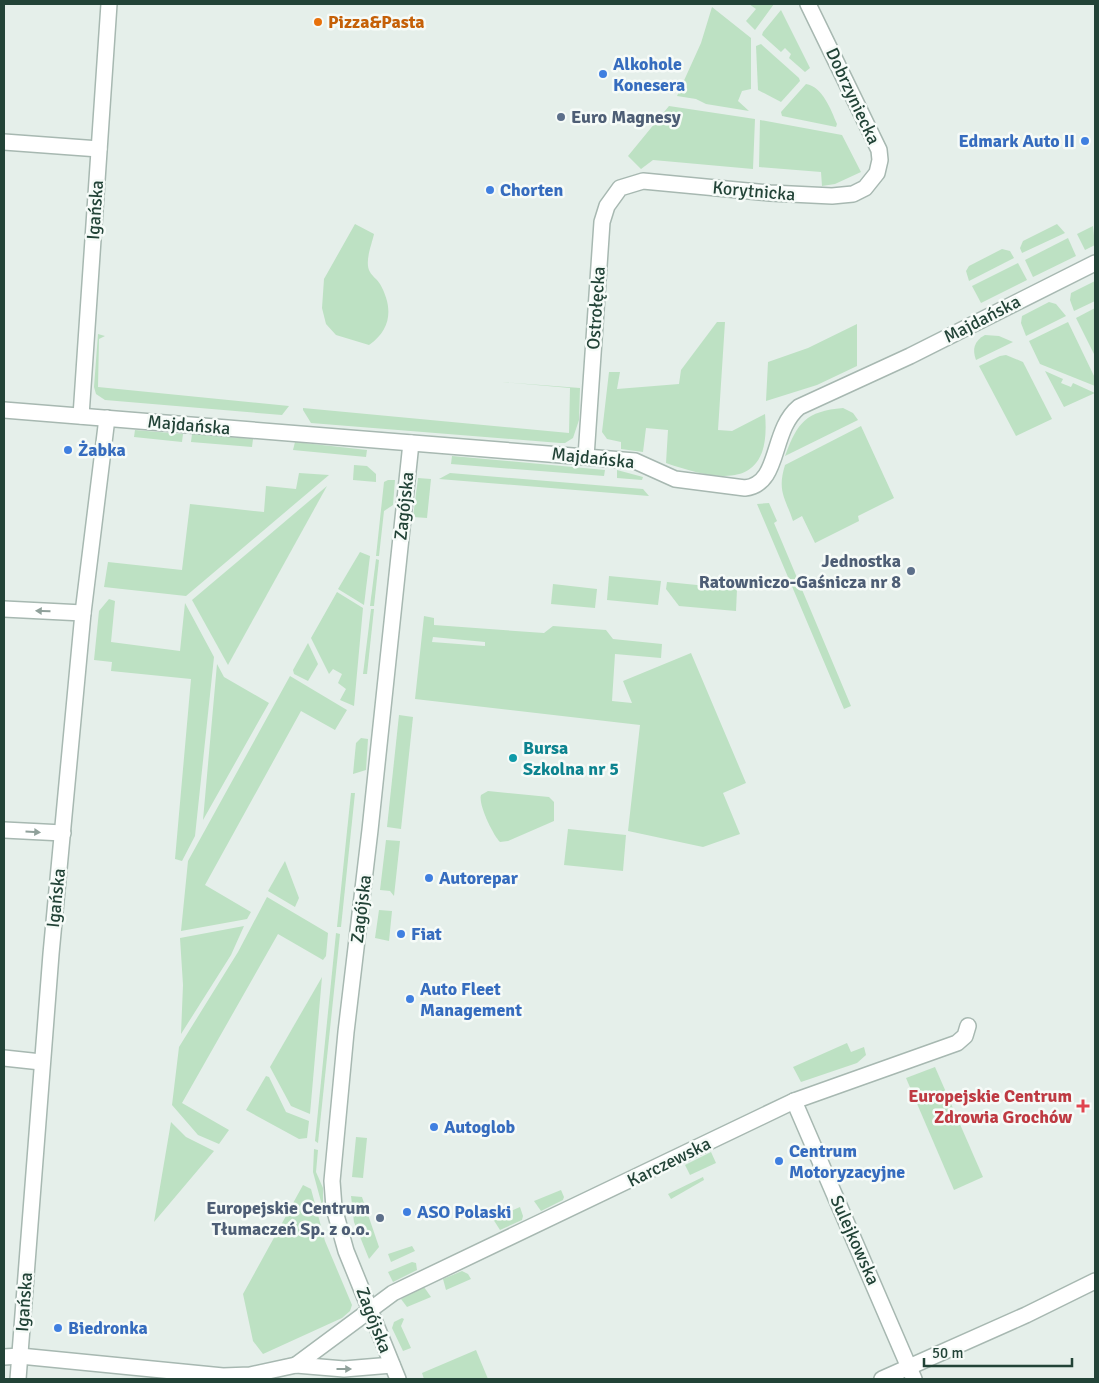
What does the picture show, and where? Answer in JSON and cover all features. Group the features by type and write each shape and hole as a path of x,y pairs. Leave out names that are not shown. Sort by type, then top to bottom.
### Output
{"street":[{"name":"Igańska","path":"82,416 109,4"},
{"name":"Dobrzyniecka","path":"808,4 879,150 880,160 877,173 865,188"},
{"path":"4,142 99,149"},
{"name":"Korytnicka","path":"643,181 832,196 853,194 865,188"},
{"name":"Ostrołęcka","path":"586,457 602,222 607,206 620,188 643,181"},
{"name":"Majdańska","path":"4,410 635,460 647,465 663,476 675,479 746,488 755,487 762,483 769,473 783,428 790,415 799,407 910,356 1095,263"},
{"name":"Igańska","path":"18,1379 41,1062 83,613 106,418"},
{"name":"Zagójska","path":"395,1372 343,1242 334,1208 332,1181 346,1032 369,839 411,443"},
{"path":"4,609 83,613"},
{"path":"4,830 63,834"},
{"name":"Karczewska","path":"296,1364 393,1293 794,1101 958,1043 962,1040 968,1026"},
{"path":"4,1058 41,1062"},
{"name":"Sulejkowska","path":"794,1101 912,1373"},
{"path":"882,1379 912,1373 1095,1281"},
{"path":"4,1357 20,1356 223,1376 250,1374 296,1364 395,1372"}],"green space":[{"path":"749,4 774,4 755,30 746,21 756,9"},
{"path":"712,7 751,38 751,89 742,91 738,101 749,111 706,104 696,99 677,96 701,43"},
{"path":"781,10 810,68 805,72 789,58 791,54 785,48 781,52 762,35"},
{"path":"761,44 799,78 800,81 781,102 758,90 756,46"},
{"path":"806,84 822,94 832,112 837,124 836,127 782,116 781,112"},
{"path":"669,106 755,119 753,169 653,160 641,169 628,156"},
{"path":"760,120 842,135 861,172 835,184 822,186 821,172 759,167"},
{"path":"355,224 374,234 368,258 368,268 380,284 388,309 386,325 377,339 369,345 336,335 326,324 322,308 324,279"},
{"path":"1057,224 1065,233 1022,253 1020,248 1023,241"},
{"path":"1093,226 1095,245 1085,250 1077,234"},
{"path":"1068,238 1076,256 1033,277 1025,260"},
{"path":"1002,249 1010,251 1014,258 969,281 966,271 969,266"},
{"path":"1018,263 1027,280 981,303 972,286"},
{"path":"1095,281 1095,301 1074,311 1070,300 1071,293"},
{"path":"1049,302 1056,304 1066,316 1026,336 1021,323 1022,316"},
{"path":"1095,308 1095,356 1076,318"},
{"path":"717,322 725,322 718,430 732,431 765,414 765,439 760,456 751,468 739,474 723,476 706,474 666,463 668,430 646,428 643,452 621,449 621,442 607,439 602,432 609,372 620,372 617,389 679,384 681,370"},
{"path":"1068,322 1095,378 1095,386 1040,364 1029,341"},
{"path":"857,324 857,366 817,385 766,401 768,362 808,348"},
{"path":"98,334 105,336 99,339 98,387 289,406 282,415 105,400 96,394 94,387"},
{"path":"985,335 999,336 1013,342 976,360 975,346 978,340"},
{"path":"1006,355 1023,362 1052,419 1016,436 979,366"},
{"path":"1045,371 1063,379 1061,383 1071,387 1073,383 1095,393 1064,407"},
{"path":"502,382 580,388 579,420 573,438 565,443 560,443 311,423 303,410 303,408 569,433 570,388"},
{"path":"843,408 853,413 858,420 785,456 794,435 805,421 820,412"},
{"path":"861,426 894,498 858,516 859,521 815,543 802,516 793,521 782,488 785,465"},
{"path":"135,430 183,434 182,442 134,437"},
{"path":"192,434 253,439 252,447 191,442"},
{"path":"295,442 367,450 366,457 293,450"},
{"path":"452,456 605,470 604,476 451,464"},
{"path":"354,465 367,466 376,474 376,482 353,480"},
{"path":"617,470 643,477 642,480 617,478"},
{"path":"299,473 329,475 186,596 104,587 108,562 182,570 190,504 264,512 266,486 296,489"},
{"path":"450,473 643,489 649,496 439,479"},
{"path":"418,478 431,479 427,518 413,517"},
{"path":"395,480 393,505 384,511 379,556 376,556 384,482"},
{"path":"327,486 228,665 192,600"},
{"path":"769,503 777,521 774,523 851,706 844,709 757,504"},
{"path":"360,552 370,556 364,605 338,589"},
{"path":"376,559 379,560 374,606 370,606"},
{"path":"609,576 661,581 658,605 607,600"},
{"path":"667,582 737,589 736,611 679,606 666,589"},
{"path":"553,584 597,589 595,608 551,604"},
{"path":"337,592 363,608 354,706 340,700 346,689 338,683 342,674 333,669 329,674 311,638"},
{"path":"109,599 115,601 111,642 180,651 185,603 214,657 195,836 182,861 175,859 191,679 111,671 112,662 94,660 99,611"},
{"path":"371,609 374,609 367,674 363,674"},
{"path":"424,616 434,618 434,625 544,633 553,626 606,630 613,639 662,644 661,658 615,654 612,701 632,703 623,681 691,653 746,783 723,793 740,834 703,847 628,831 640,725 415,699","holes":["433,637 485,642 485,646 432,642"]},
{"path":"308,643 318,664 308,681 294,674 293,670"},
{"path":"217,664 224,677 269,703 203,820"},
{"path":"290,676 347,710 335,730 301,711 205,885 251,912 247,919 181,931 188,861"},
{"path":"399,715 413,717 401,829 387,827"},
{"path":"361,738 368,739 366,770 353,774 356,743"},
{"path":"488,791 549,797 554,802 554,821 508,841 500,842 490,826 482,805 481,795"},
{"path":"351,793 355,793 341,927 337,927"},
{"path":"568,829 626,835 623,871 564,865"},
{"path":"386,840 400,841 394,896 390,891 380,890"},
{"path":"285,861 299,898 295,907 268,891"},
{"path":"267,897 328,933 326,956 323,960 278,934 182,1103 229,1130 219,1144 198,1135 172,1105 179,1047 238,952"},
{"path":"379,910 392,911 389,941 375,938"},
{"path":"244,926 231,955 181,1034 183,985 180,938"},
{"path":"336,933 340,934 318,1143 315,1141"},
{"path":"322,977 310,1114 291,1106 270,1067"},
{"path":"847,1043 851,1052 864,1047 866,1055 857,1063 801,1082 793,1067"},
{"path":"935,1067 983,1177 954,1190 906,1078"},
{"path":"266,1076 269,1077 286,1112 309,1121 307,1138 299,1139 246,1110"},
{"path":"171,1122 186,1137 214,1151 154,1222"},
{"path":"356,1137 367,1138 363,1178 352,1177"},
{"path":"314,1149 318,1150 316,1172 323,1188 323,1209 313,1172"},
{"path":"711,1152 716,1163 690,1175 685,1165"},
{"path":"703,1177 704,1180 671,1199 668,1194"},
{"path":"303,1185 311,1189 325,1241 352,1305 350,1311 342,1318 263,1354 253,1341 243,1294"},
{"path":"561,1190 564,1197 563,1200 541,1211 534,1201"},
{"path":"351,1196 362,1197 379,1247 369,1259 354,1222"},
{"path":"520,1207 523,1216 522,1220 500,1230 493,1219"},
{"path":"412,1246 415,1251 391,1262 388,1254"},
{"path":"412,1262 416,1263 417,1270 393,1282 388,1272"},
{"path":"462,1271 468,1274 471,1279 446,1290 443,1279"},
{"path":"424,1287 431,1297 407,1307 401,1299"},
{"path":"402,1318 404,1319 401,1326 411,1348 403,1351 392,1328 394,1322"},
{"path":"476,1350 488,1379 424,1379 422,1373"}],"place":[{"name":"Pizza&Pasta","path":"318,22"},
{"name":"Alkohole Konesera","path":"603,74"},
{"name":"Euro Magnesy","path":"561,117"},
{"name":"Edmark Auto II","path":"1085,141"},
{"name":"Chorten","path":"490,190"},
{"name":"Żabka","path":"68,450"},
{"name":"Jednostka Ratowniczo-Gaśnicza nr 8","path":"911,571"},
{"name":"Bursa Szkolna nr 5","path":"513,758"},
{"name":"Autorepar","path":"429,878"},
{"name":"Fiat","path":"401,934"},
{"name":"Auto Fleet Management","path":"410,999"},
{"name":"Europejskie Centrum Zdrowia Grochów","path":"1083,1106"},
{"name":"Autoglob","path":"434,1127"},
{"name":"Centrum Motoryzacyjne","path":"779,1161"},
{"name":"ASO Polaski","path":"407,1212"},
{"name":"Europejskie Centrum Tłumaczeń Sp. z o.o.","path":"380,1218"},
{"name":"Biedronka","path":"58,1328"}]}
